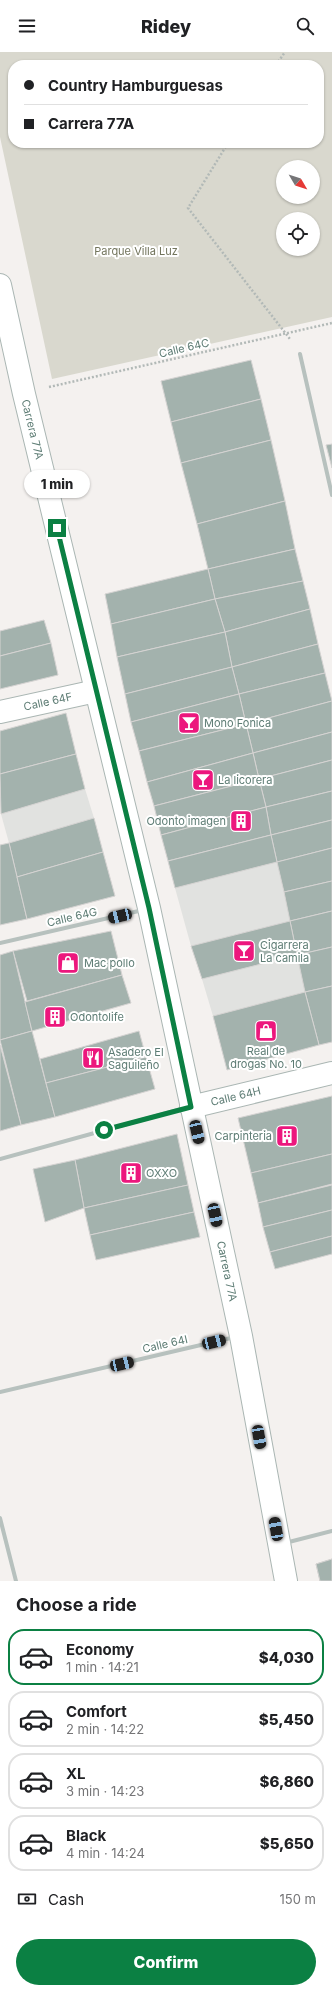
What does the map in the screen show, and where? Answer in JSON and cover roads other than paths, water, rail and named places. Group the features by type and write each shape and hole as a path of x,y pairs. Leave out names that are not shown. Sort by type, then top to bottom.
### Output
{"main road":[{"name":"Carrera 77A","path":"0,286 26,402 149,908 241,1336 286,1581"},
{"name":"Calle 64F","path":"0,712 96,691"},
{"name":"Calle 64H","path":"191,1107 332,1073"}],"street":[{"path":"300,354 332,495"},
{"name":"Calle 64G","path":"0,944 149,908"},
{"name":"Calle 64H","path":"0,1159 191,1107"},
{"name":"Calle 64I","path":"0,1392 241,1336"},
{"path":"0,1518 16,1581"},
{"path":"279,1544 332,1531"}],"place":[{"name":"Mono Fonica","path":"189,723"},
{"name":"La licorera","path":"203,780"},
{"name":"Odonto imagen","path":"241,821"},
{"name":"Cigarrera La camila","path":"244,951"},
{"name":"Mac pollo","path":"68,963"},
{"name":"Odontolife","path":"55,1017"},
{"name":"Real de drogas No. 10","path":"266,1031"},
{"name":"Asadero El Saguileño","path":"93,1058"},
{"name":"Carpinteria","path":"287,1136"},
{"name":"OXXO","path":"131,1173"}],"park label":[{"name":"Parque Villa Luz","path":"136,251"}]}
